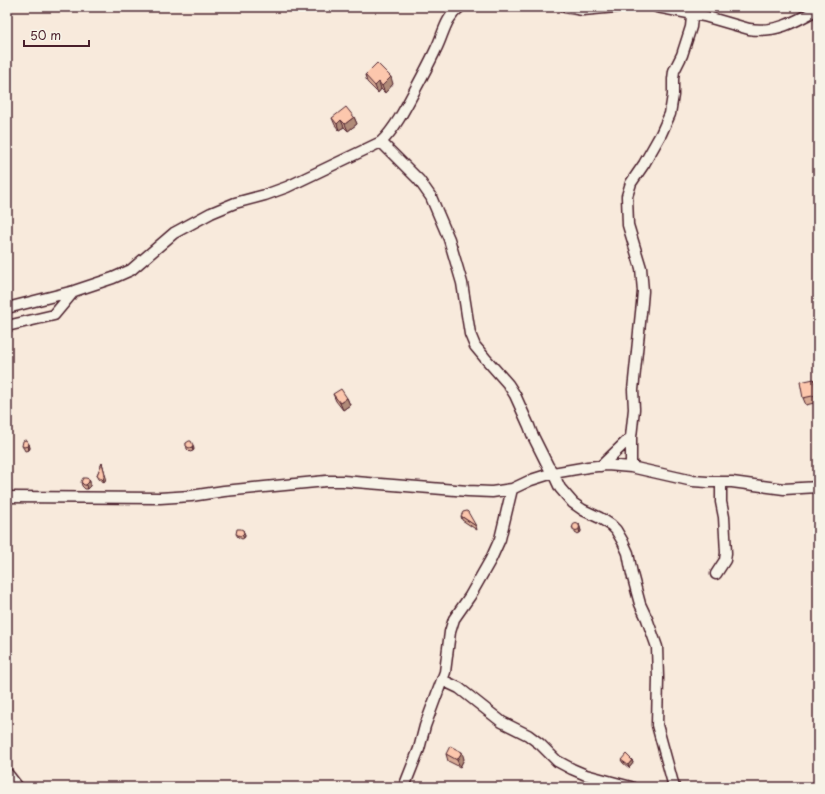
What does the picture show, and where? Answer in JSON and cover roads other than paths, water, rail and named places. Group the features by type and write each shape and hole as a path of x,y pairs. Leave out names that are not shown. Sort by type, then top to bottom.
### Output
{"street":[{"path":"7,308 74,291 131,270 174,233 211,213 235,203 287,187 381,142 399,119 443,35 448,20 460,7"},
{"path":"565,7 583,10 616,7"},
{"path":"658,7 693,10 704,16 756,30 781,27 818,10"},
{"path":"631,467 631,437 634,409 633,390 643,291 639,261 628,225 627,196 631,183 661,134 670,114 673,95 674,71 682,55 691,27 693,10"},
{"path":"381,142 419,180 432,197 449,239 462,283 470,334 475,346 512,389 532,434 560,488 573,503 611,525 616,530 628,552 640,604 657,646 657,725 674,787"},
{"path":"7,326 54,315 74,291"},
{"path":"601,466 631,437"},
{"path":"7,497 160,498 326,481 492,492 512,489 531,480 553,473 607,465 631,467 693,481 732,482 784,489 818,487"},
{"path":"716,574 724,560 726,553 725,526 721,502 721,482"},
{"path":"404,787 419,749 425,726 445,672 450,632 454,618 473,590 491,559 500,539 512,489"},
{"path":"442,680 459,688 502,722 528,735 540,744 557,761 586,775 630,787"},
{"path":"7,773 18,787"}]}
